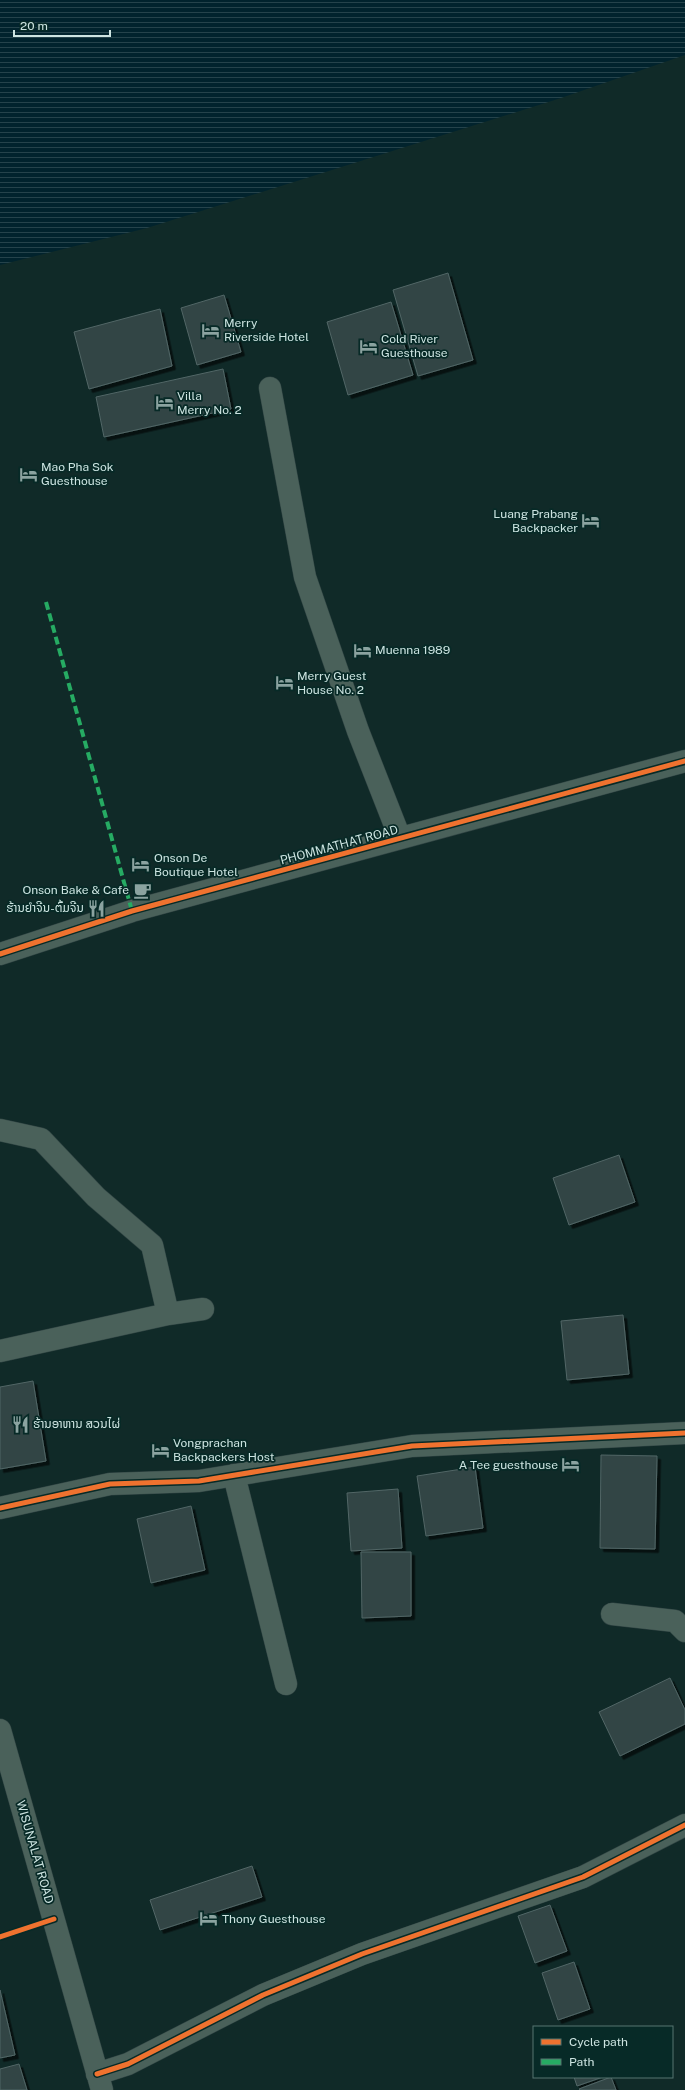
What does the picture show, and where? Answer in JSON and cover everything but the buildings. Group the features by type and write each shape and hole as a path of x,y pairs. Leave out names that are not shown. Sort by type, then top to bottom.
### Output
{"street":[{"path":"270,388 305,577 358,731 400,838"},
{"name":"PHOMMATHAT ROAD","path":"0,954 132,911 685,761"},
{"path":"0,1130 41,1139 96,1197 152,1245 168,1314"},
{"path":"0,1351 168,1314 203,1309"},
{"path":"0,1508 110,1484 199,1481 412,1446 685,1433"},
{"path":"234,1475 286,1684"},
{"path":"612,1614 675,1621 685,1631"},
{"name":"WISUNALAT ROAD","path":"0,1730 100,2082"},
{"path":"100,2082 128,2064 263,1995 362,1954 583,1877 685,1825"}],"water":[{"path":"0,0 685,0 685,55 561,98 147,228 0,265"}],"marked path":[{"path":"46,602 132,911"}],"cycle path":[{"path":"0,954 132,911 685,761"},
{"path":"0,1508 110,1484 199,1481 412,1446 685,1433"},
{"path":"97,2074 128,2064 263,1995 362,1954 583,1877 685,1825"},
{"path":"0,1937 54,1919"}],"place":[{"name":"Merry Riverside Hotel","path":"211,330"},
{"name":"Cold River Guesthouse","path":"368,346"},
{"name":"Villa Merry No. 2","path":"164,403"},
{"name":"Mao Pha Sok Guesthouse","path":"28,474"},
{"name":"Luang Prabang Backpacker","path":"591,521"},
{"name":"Muenna 1989","path":"362,650"},
{"name":"Merry Guest House No. 2","path":"284,683"},
{"name":"Onson De Boutique Hotel","path":"141,865"},
{"name":"Onson Bake & Cafe","path":"142,890"},
{"name":"ຮ້ານຍຳຈີນ-ຕົ້ມຈີນ","path":"97,908"},
{"name":"ຮ້ານອາຫານ ສວນໄຜ່","path":"20,1424"},
{"name":"Vongprachan Backpackers Host","path":"160,1450"},
{"name":"A Tee guesthouse","path":"571,1465"},
{"name":"Thony Guesthouse","path":"209,1919"}]}
